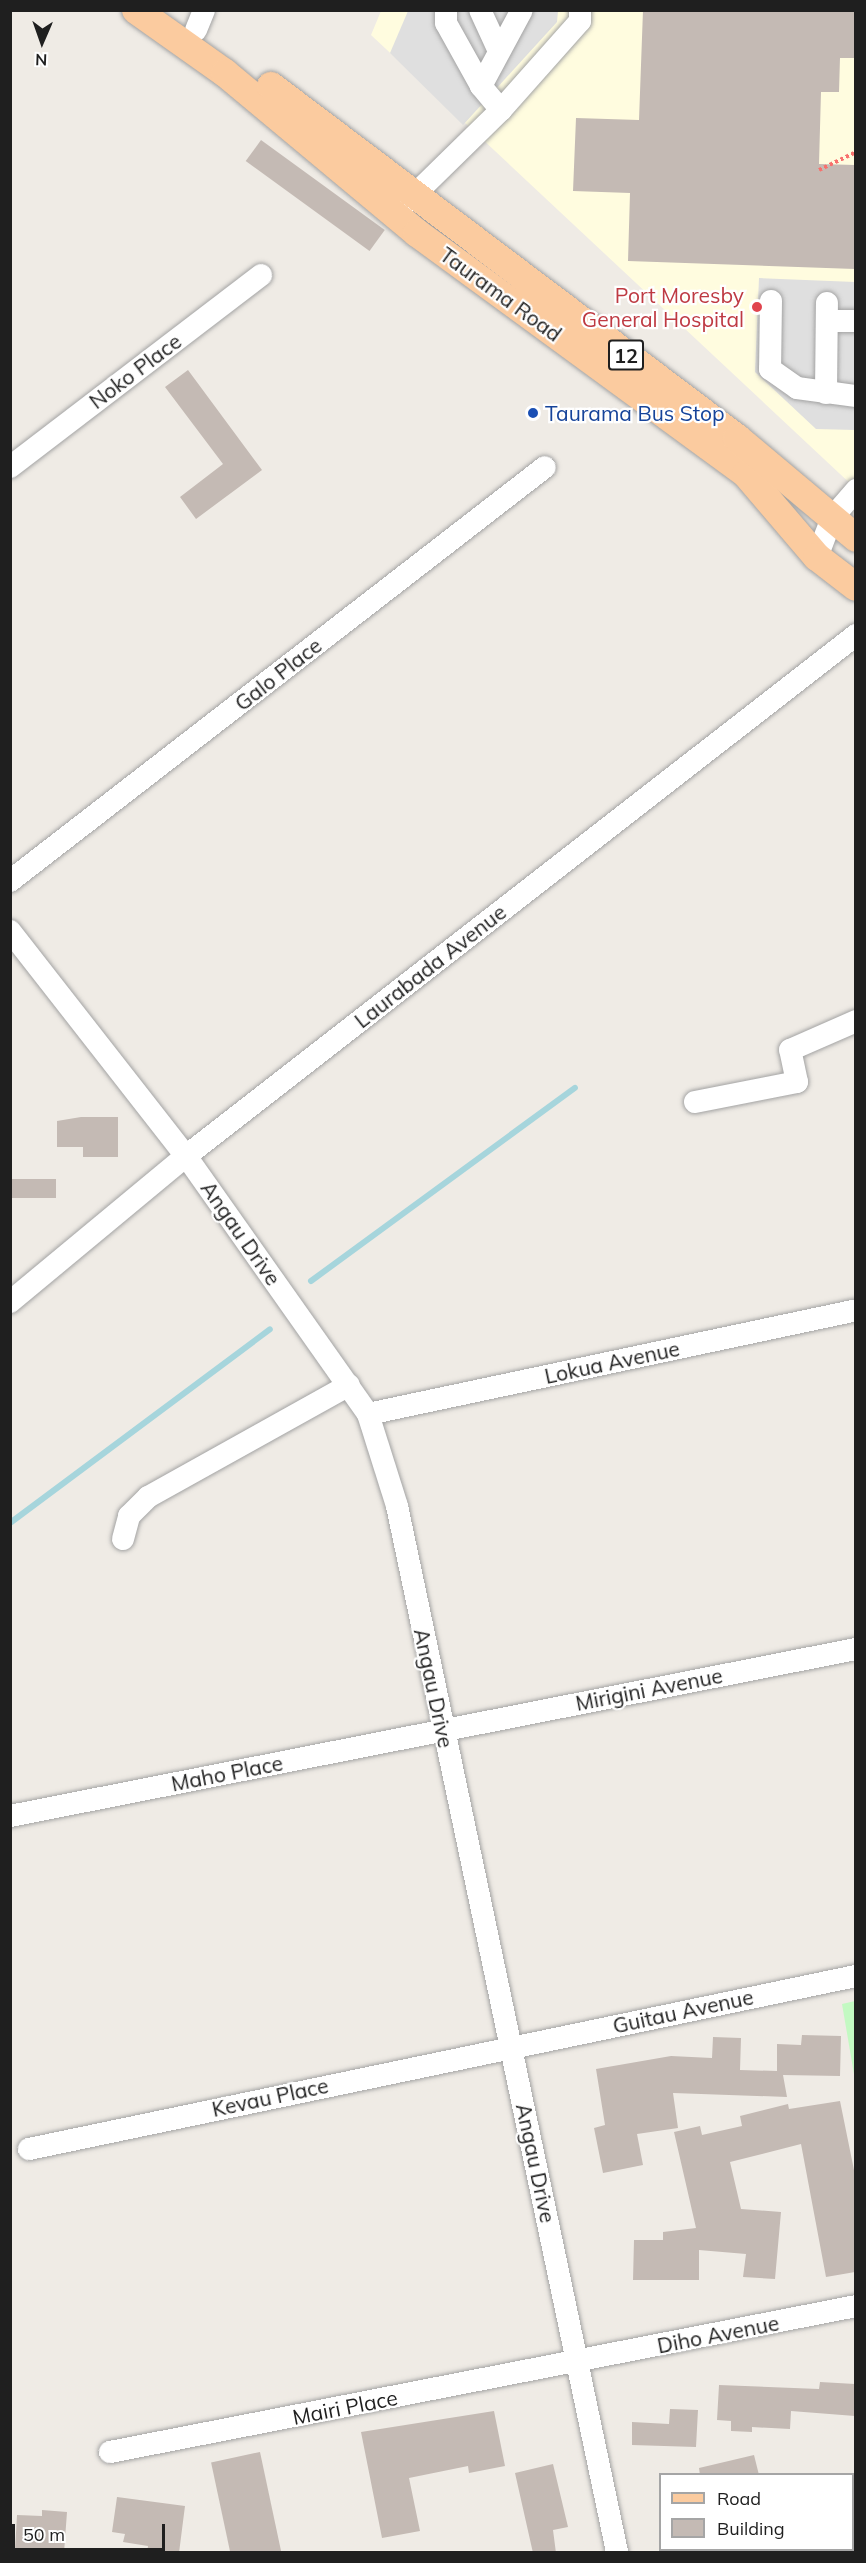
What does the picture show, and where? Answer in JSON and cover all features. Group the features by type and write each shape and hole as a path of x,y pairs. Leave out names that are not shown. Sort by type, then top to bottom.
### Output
{"main road":[{"name":"Taurama Road","path":"136,10 225,73 417,233 746,474 817,557 855,587"},
{"name":"Taurama Road","path":"167,10 200,20 414,199 737,438 855,538"}],"street":[{"path":"446,10 446,23 481,86 501,110"},
{"path":"480,10 498,49"},
{"path":"481,86 498,49 522,10"},
{"path":"417,233 405,204 414,199 501,110 580,21 580,10"},
{"name":"Noko Place","path":"10,467 261,275"},
{"path":"771,301 771,369 796,388 855,396"},
{"path":"826,393 827,312 855,321"},
{"name":"Galo Place","path":"10,880 545,466"},
{"path":"817,557 832,518 855,490"},
{"name":"Laurabada Avenue","path":"10,1302 186,1156 855,636"},
{"name":"Angau Drive","path":"10,931 186,1156 350,1385 368,1414 397,1506 510,2046 580,2361 617,2553"},
{"path":"695,1102 797,1082 790,1050 855,1022"},
{"name":"Lokua Avenue","path":"368,1414 855,1310"},
{"path":"123,1539 129,1516 148,1497 350,1385"},
{"name":"Mirigini Avenue","path":"443,1730 855,1649"},
{"name":"Maho Place","path":"10,1816 443,1730"},
{"name":"Guitau Avenue","path":"510,2046 855,1976"},
{"name":"Kevau Place","path":"29,2149 510,2046"},
{"name":"Diho Avenue","path":"580,2361 855,2306"},
{"name":"Mairi Place","path":"110,2452 580,2361"}],"path":[{"path":"819,170 855,152"}],"shaded area":[{"name":"Port Moresby General Hospital","path":"381,11 855,11 855,488 371,35"},
{"path":"408,11 558,11 557,22 463,125 390,53"},
{"path":"759,278 855,282 855,430 816,429 755,372"}],"green space":[{"path":"856,2001 855,2080 842,2004"}],"building":[{"path":"643,10 855,10 855,58 840,58 839,92 821,92 819,164 855,165 855,269 628,261 630,193 573,191 576,118 639,120"},
{"path":"261,140 385,230 369,251 246,161"},
{"path":"188,370 262,470 196,519 180,497 223,464 165,387"},
{"path":"81,1117 118,1117 118,1157 83,1157 83,1147 57,1147 57,1121"},
{"path":"10,1179 56,1179 56,1198 10,1198"},
{"path":"802,2035 841,2036 840,2076 783,2075 787,2097 673,2093 678,2128 637,2134 643,2165 603,2173 594,2128 605,2125 596,2069 671,2056 712,2058 713,2037 741,2038 740,2070 777,2071 777,2044 801,2045"},
{"path":"840,2101 855,2175 855,2272 826,2277 801,2144 730,2162 741,2209 781,2212 775,2279 743,2277 746,2254 699,2250 699,2280 633,2280 634,2240 663,2240 663,2232 696,2228 674,2132 700,2126 702,2135 742,2126 740,2116 788,2104 789,2109"},
{"path":"820,2382 855,2384 855,2416 791,2411 790,2429 752,2427 752,2432 731,2431 731,2421 717,2420 719,2385 819,2389"},
{"path":"670,2409 698,2410 696,2447 632,2445 632,2422 669,2424"},
{"path":"494,2411 505,2466 469,2473 468,2466 409,2478 420,2531 382,2538 361,2432"},
{"path":"260,2452 281,2552 230,2552 211,2462"},
{"path":"754,2455 758,2473 700,2473 699,2468"},
{"path":"553,2464 568,2527 553,2530 556,2553 533,2553 515,2473"},
{"path":"117,2497 185,2506 179,2553 147,2553 148,2546 123,2542 125,2534 112,2532"},
{"path":"42,2510 67,2512 64,2553 15,2550 17,2515 42,2516"}],"waterway":[{"path":"311,1281 575,1088"},
{"path":"10,1523 270,1329"}],"place":[{"name":"Port Moresby General Hospital","path":"757,307"},
{"name":"Taurama Bus Stop","path":"533,413"}]}
